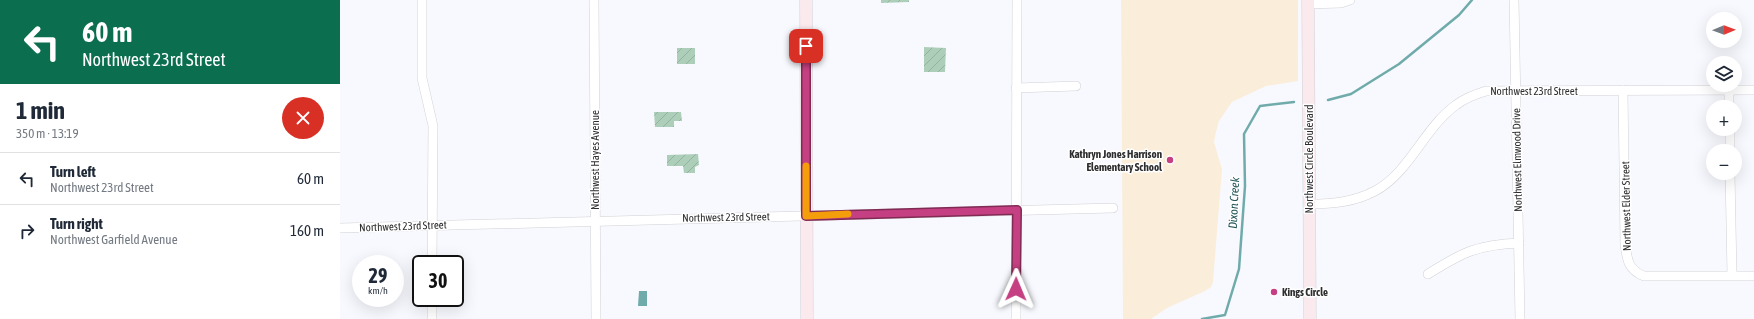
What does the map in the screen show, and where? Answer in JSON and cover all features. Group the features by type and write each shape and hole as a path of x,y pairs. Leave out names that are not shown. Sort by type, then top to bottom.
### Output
{"street":[{"path":"422,0 422,78 434,126 432,255"},
{"name":"Northwest Hayes Avenue","path":"594,0 596,319"},
{"path":"806,0 807,319"},
{"path":"1016,319 1017,0"},
{"path":"1308,2 1341,3 1350,0"},
{"name":"Northwest Elmwood Drive","path":"1514,0 1520,319"},
{"name":"Northwest Circle Boulevard","path":"1308,2 1310,319"},
{"path":"1016,88 1076,86"},
{"name":"Northwest 23rd Street","path":"1310,204 1346,202 1375,191 1391,180 1404,166 1448,112 1466,99 1486,90 1706,90"},
{"name":"Northwest Elder Street","path":"1623,90 1626,244 1628,264 1637,273 1644,276 1754,276"},
{"name":"Northwest 23rd Street","path":"1742,90 1754,90"},
{"path":"1730,180 1732,276"},
{"name":"Northwest 23rd Street","path":"340,228 595,220 1113,208"},
{"path":"1428,274 1466,252 1477,248 1494,244 1519,243"},
{"path":"432,307 432,319"}],"shaded area":[{"name":"Kathryn Jones Harrison Elementary School","path":"1121,0 1298,0 1298,81 1266,86 1232,102 1219,121 1214,142 1222,169 1213,282 1211,287 1167,308 1151,319 1123,319"}],"green space":[{"path":"881,0 909,0 909,2 881,3"},
{"path":"924,47 946,48 945,72 924,72"},
{"path":"677,48 695,48 695,64 677,64"},
{"path":"654,112 681,112 682,121 674,121 674,127 655,127"},
{"path":"698,154 699,165 695,167 695,173 684,173 683,166 667,166 667,155"}],"water":[{"path":"639,291 647,291 647,306 638,306"}],"waterway":[{"name":"Dixon Creek","path":"1328,100 1351,94 1399,64 1459,15 1472,0"},
{"name":"Dixon Creek","path":"1202,319 1225,315 1239,269 1245,186 1244,134 1260,106 1294,102"}],"slow traffic":[{"path":"806,166 806,216 848,214"}],"place":[{"name":"Kathryn Jones Harrison Elementary School","path":"1170,160"},
{"name":"Kings Circle","path":"1274,292"}],"route":[{"path":"806,46 806,216 1017,210 1016,289"}]}
